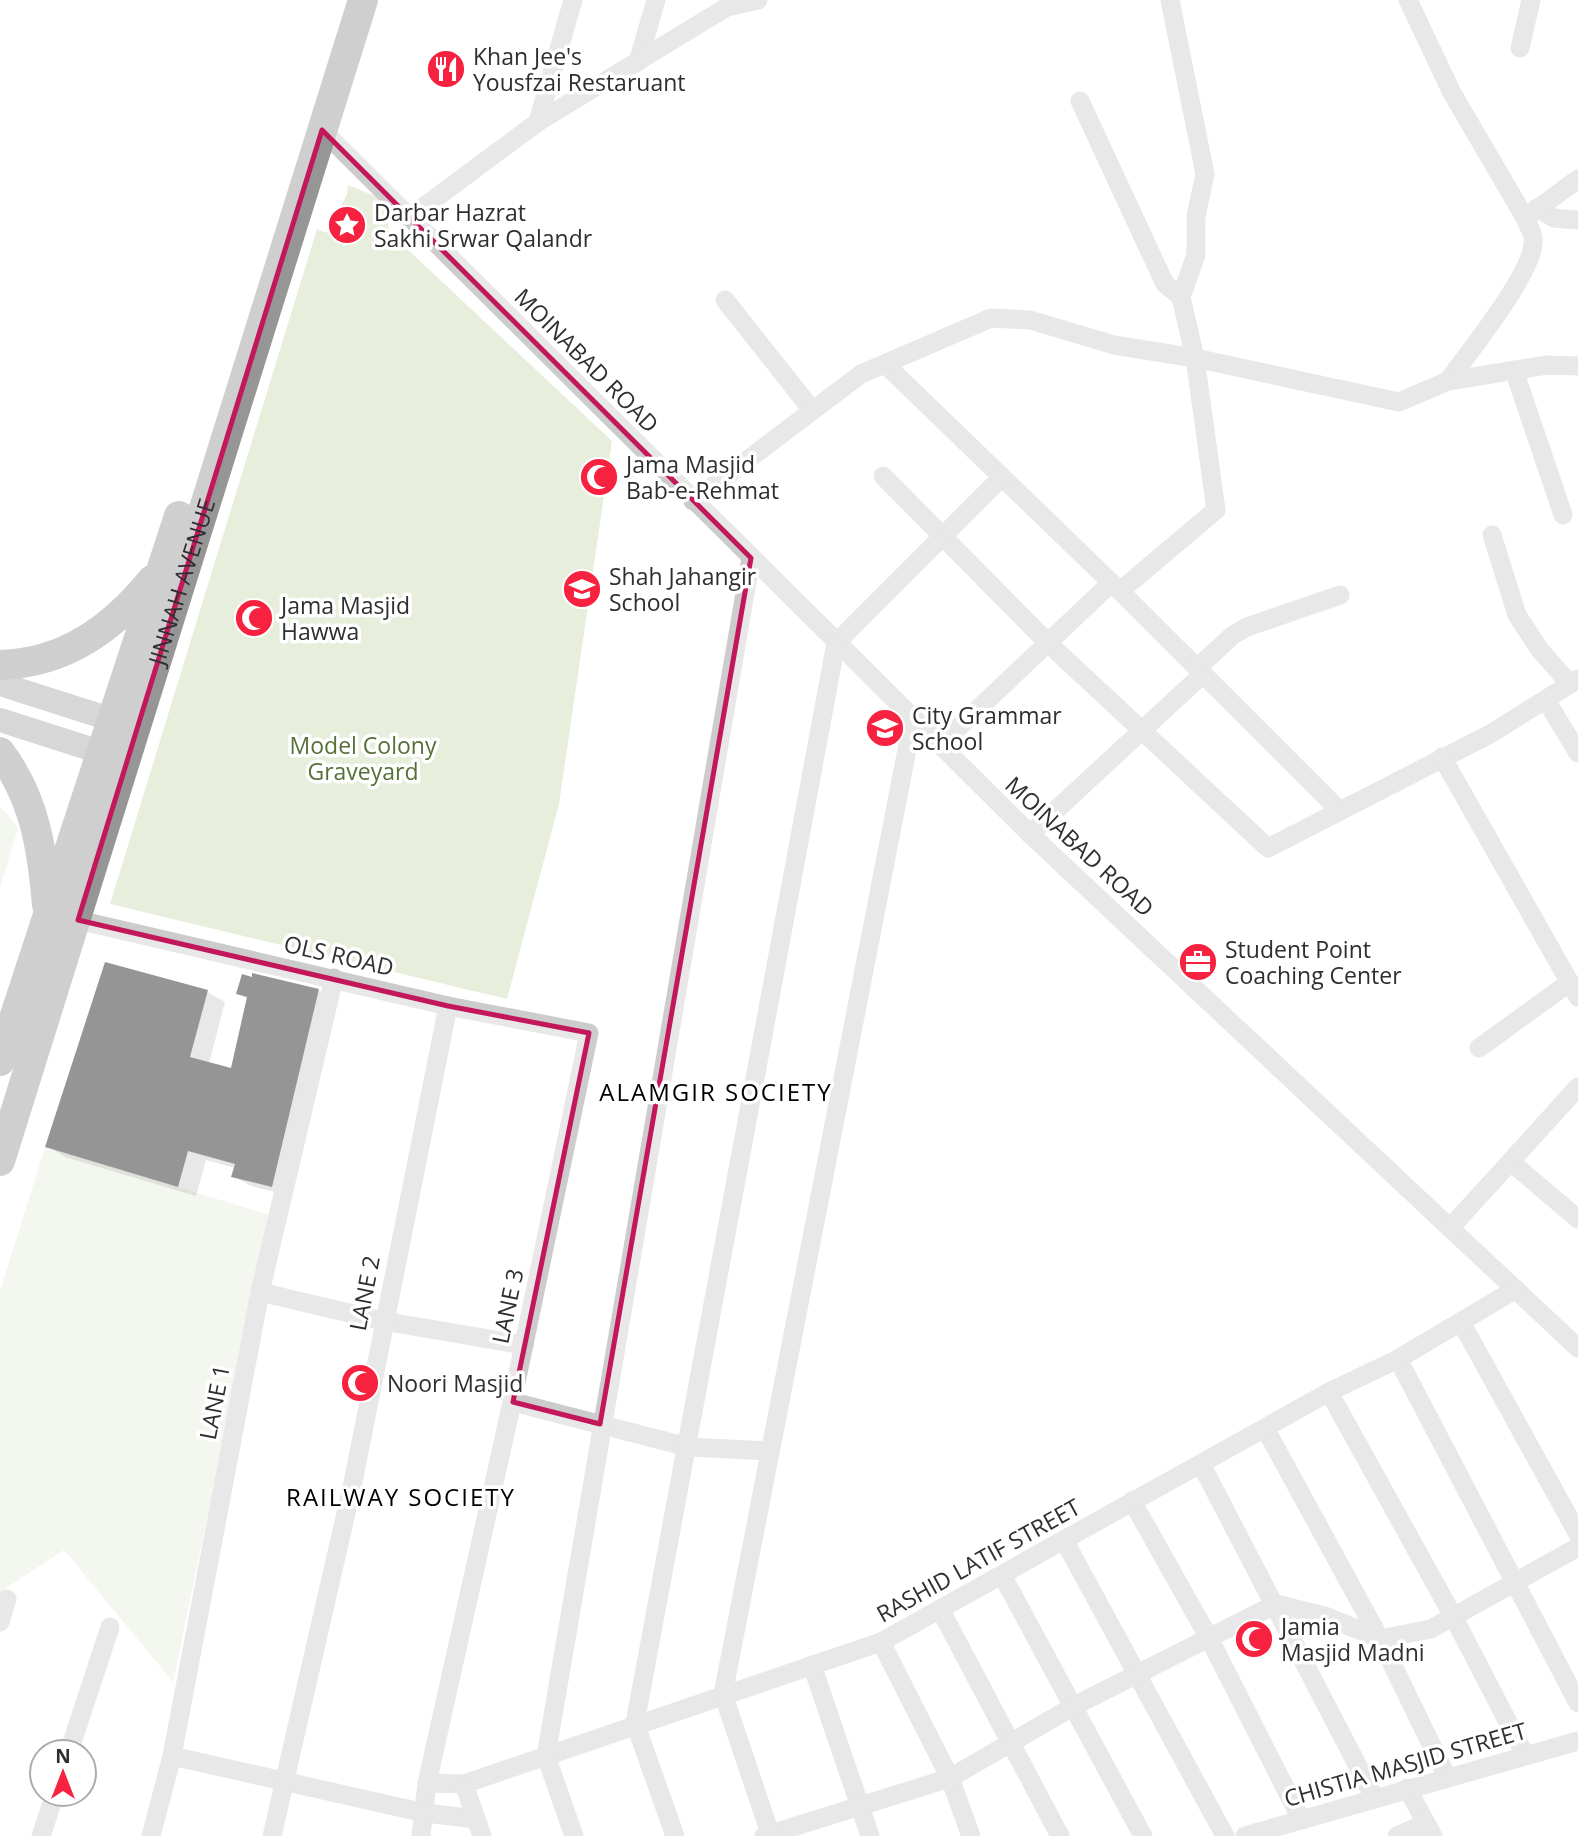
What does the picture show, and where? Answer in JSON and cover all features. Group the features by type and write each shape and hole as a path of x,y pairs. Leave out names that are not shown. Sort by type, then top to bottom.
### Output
{"highway":[{"name":"JINNAH AVENUE","path":"0,1161 78,920 114,757 113,720 343,0"},
{"name":"JINNAH AVENUE","path":"0,1061 48,919 114,757 201,511 363,0"},
{"path":"0,666 46,659 94,637 133,604 162,568"},
{"path":"0,752 28,798 39,835 48,919"}],"main road":[{"path":"0,684 113,720"},
{"path":"0,720 114,757"}],"street":[{"path":"538,122 573,0"},
{"path":"638,62 656,0"},
{"path":"410,217 538,122 727,7 758,0"},
{"path":"940,745 1048,643 1216,510 1195,358 1181,297 1196,255 1196,215 1205,173 1170,0"},
{"path":"1408,0 1452,93 1531,213 1532,252 1507,300 1448,381"},
{"path":"1520,48 1531,0"},
{"path":"1080,101 1164,284 1181,297"},
{"name":"MOINABAD ROAD","path":"321,130 1030,834 1578,1348"},
{"path":"1531,213 1578,178"},
{"path":"1531,213 1578,220"},
{"path":"725,300 812,410"},
{"path":"693,501 860,373 886,365 991,318 1030,320 1114,345 1195,358 1399,402 1448,381 1547,365 1578,366"},
{"path":"886,365 1116,587 1339,810"},
{"path":"1514,370 1563,515"},
{"path":"883,476 1048,643 1268,848 1492,733 1574,682 1540,650 1517,615 1492,535"},
{"path":"675,1836 635,1723 836,643 1002,477"},
{"path":"574,1836 546,1756 600,1424 751,558"},
{"path":"1030,834 1143,732 1233,635 1247,627 1340,595"},
{"path":"1546,699 1578,753"},
{"path":"913,719 723,1694 768,1835 950,1778 1074,1706 1276,1604 1328,1617 1380,1639 1431,1629 1578,1547"},
{"path":"1442,757 1574,989 1479,1048"},
{"name":"OLS ROAD","path":"78,920 448,1006 589,1033"},
{"name":"LANE 1","path":"151,1836 172,1756 260,1292 334,978"},
{"name":"LANE 2","path":"272,1836 352,1488 383,1321 448,1006"},
{"name":"LANE 3","path":"421,1836 427,1783 513,1402 589,1033"},
{"path":"1451,1227 1512,1163 1578,1087"},
{"path":"1512,1163 1578,1219"},
{"name":"RASHID LATIF STREET","path":"427,1783 464,1784 635,1723 881,1642 1329,1392 1398,1359 1516,1289"},
{"path":"260,1292 383,1321 524,1345"},
{"path":"1461,1322 1578,1534"},
{"path":"1398,1359 1578,1703"},
{"path":"1329,1392 1453,1616 1525,1755"},
{"path":"513,1402 688,1447 771,1451"},
{"path":"1265,1428 1380,1639 1447,1777"},
{"path":"1201,1464 1374,1797"},
{"path":"1132,1501 1209,1638 1301,1819"},
{"path":"1065,1540 1225,1836"},
{"path":"1002,1575 1143,1836"},
{"path":"0,1622 7,1599"},
{"path":"940,1609 1060,1836"},
{"path":"74,1738 110,1627"},
{"path":"881,1642 950,1778 971,1836"},
{"path":"811,1665 870,1836"},
{"name":"CHISTIA MASJID STREET","path":"1245,1836 1374,1797 1578,1741"},
{"path":"172,1756 425,1813 479,1828"},
{"path":"464,1784 479,1828"},
{"path":"1397,1836 1429,1830 1407,1788"},
{"path":"41,1836 50,1808"}],"highlighted area":[{"path":"322,130 751,558 600,1424 513,1402 589,1033 448,1006 78,920"}],"green space":[{"name":"Model Colony Graveyard","path":"348,185 377,197 387,217 389,232 612,441 559,804 507,999 110,904 317,229 327,233 347,194"},
{"path":"0,806 18,828 0,888"},
{"path":"45,1147 270,1215 173,1682 64,1550 0,1592 0,1291"}],"building":[{"path":"105,962 208,990 190,1057 231,1068 247,997 236,994 242,974 252,977 252,973 319,989 272,1187 231,1177 235,1164 188,1151 178,1187 45,1147"}],"place":[{"name":"Khan Jee's Yousfzai Restaruant","path":"446,69"},
{"name":"Darbar Hazrat Sakhi Srwar Qalandr","path":"347,225"},
{"name":"Jama Masjid Bab-e-Rehmat","path":"599,477"},
{"name":"Shah Jahangir School","path":"582,589"},
{"name":"Jama Masjid Hawwa","path":"254,618"},
{"name":"City Grammar School","path":"885,728"},
{"name":"Student Point Coaching Center","path":"1198,962"},
{"name":"Noori Masjid","path":"360,1383"},
{"name":"Jamia Masjid Madni","path":"1254,1639"}],"district":[{"name":"ALAMGIR SOCIETY","path":"716,1091"},
{"name":"RAILWAY SOCIETY","path":"401,1496"}]}
